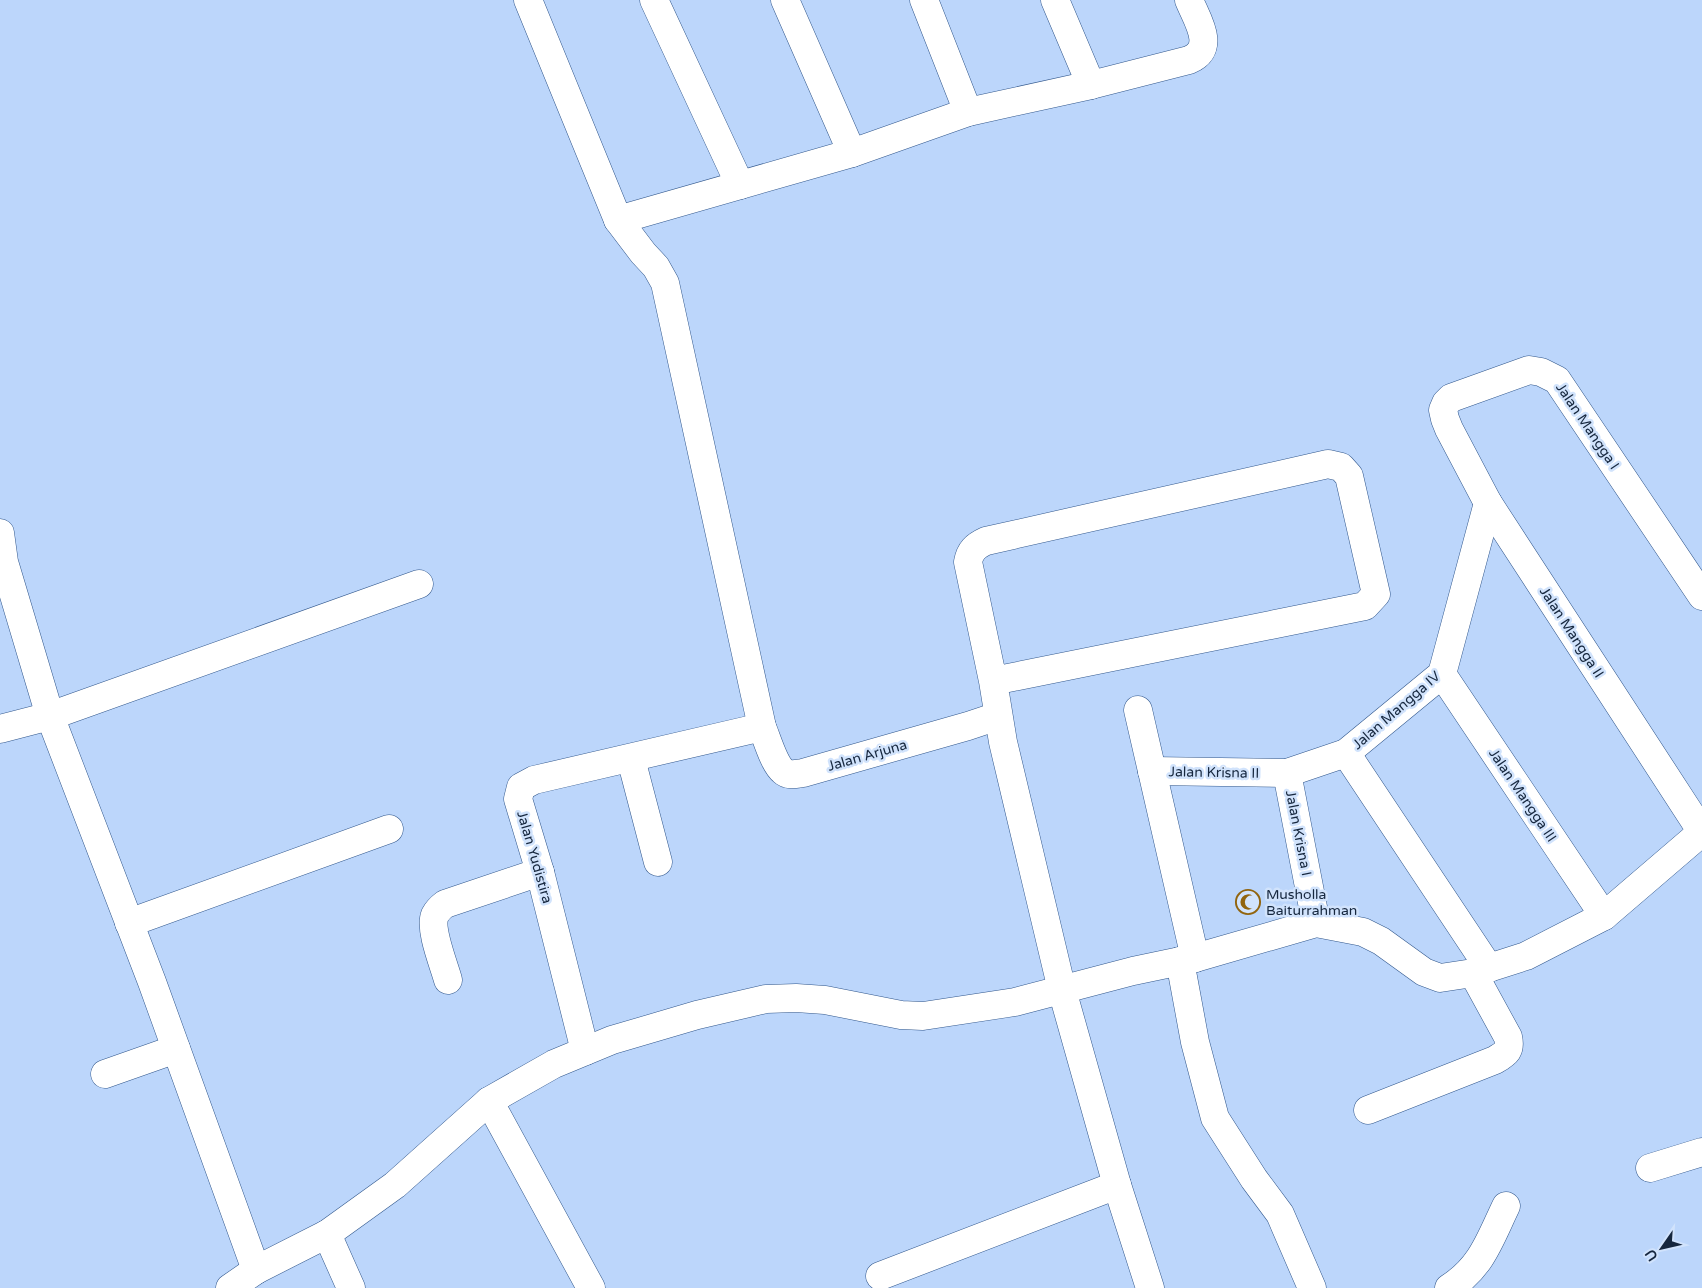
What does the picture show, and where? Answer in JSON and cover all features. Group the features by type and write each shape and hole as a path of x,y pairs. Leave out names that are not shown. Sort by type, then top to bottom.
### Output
{"street":[{"path":"528,0 618,220 656,267 665,283 762,728"},
{"path":"654,0 740,185"},
{"path":"785,0 852,153"},
{"path":"924,0 968,112"},
{"path":"1055,0 1091,85"},
{"path":"618,220 852,153 968,112 1091,85 1197,57 1204,47 1204,39 1189,0"},
{"name":"Jalan Mangga I","path":"1449,429 1443,410 1446,403 1452,398 1528,370 1541,372 1557,380 1702,596"},
{"name":"Jalan Mangga II","path":"1449,429 1488,503 1702,832"},
{"path":"993,682 1365,606 1376,594 1349,476 1341,467 1328,464 986,541 978,545 969,555 968,562 993,682 998,716 1062,990 1116,1185 1150,1288"},
{"name":"Jalan Mangga IV","path":"1368,1110 1495,1060 1506,1052 1510,1045 1481,970 1346,754 1442,674 1488,503"},
{"path":"0,533 4,562 50,716 176,1048 256,1270"},
{"path":"0,729 50,716 419,584"},
{"name":"Jalan Mangga III","path":"1442,674 1604,916"},
{"path":"1138,710 1152,771"},
{"name":"Jalan Arjuna","path":"762,728 778,764 784,772 792,775 959,729 998,716"},
{"name":"Jalan Yudistira","path":"585,1051 540,872 518,800 521,787 534,780 762,728"},
{"name":"Jalan Krisna II","path":"1312,1288 1280,1214 1254,1179 1215,1118 1195,1042 1188,960 1152,771 1287,773 1346,754"},
{"path":"631,758 658,862"},
{"name":"Jalan Krisna I","path":"1287,773 1316,923"},
{"path":"129,923 389,829"},
{"path":"230,1288 256,1270 327,1234 395,1185 489,1101 554,1064 612,1040 697,1015 766,999 796,998 824,1000 901,1015 923,1016 1015,1002 1133,970 1188,960 1316,923 1363,932 1381,941 1424,972 1440,978 1481,970 1526,956 1604,916 1702,832"},
{"path":"448,980 434,928 435,914 439,909 445,904 540,872"},
{"path":"104,1074 176,1048"},
{"path":"489,1101 592,1288"},
{"path":"1650,1168 1702,1152"},
{"path":"880,1276 1116,1185"},
{"path":"1449,1288 1468,1274 1478,1263 1506,1206"},
{"path":"327,1234 351,1288"}],"place":[{"name":"Musholla Baiturrahman","path":"1248,902"}]}
